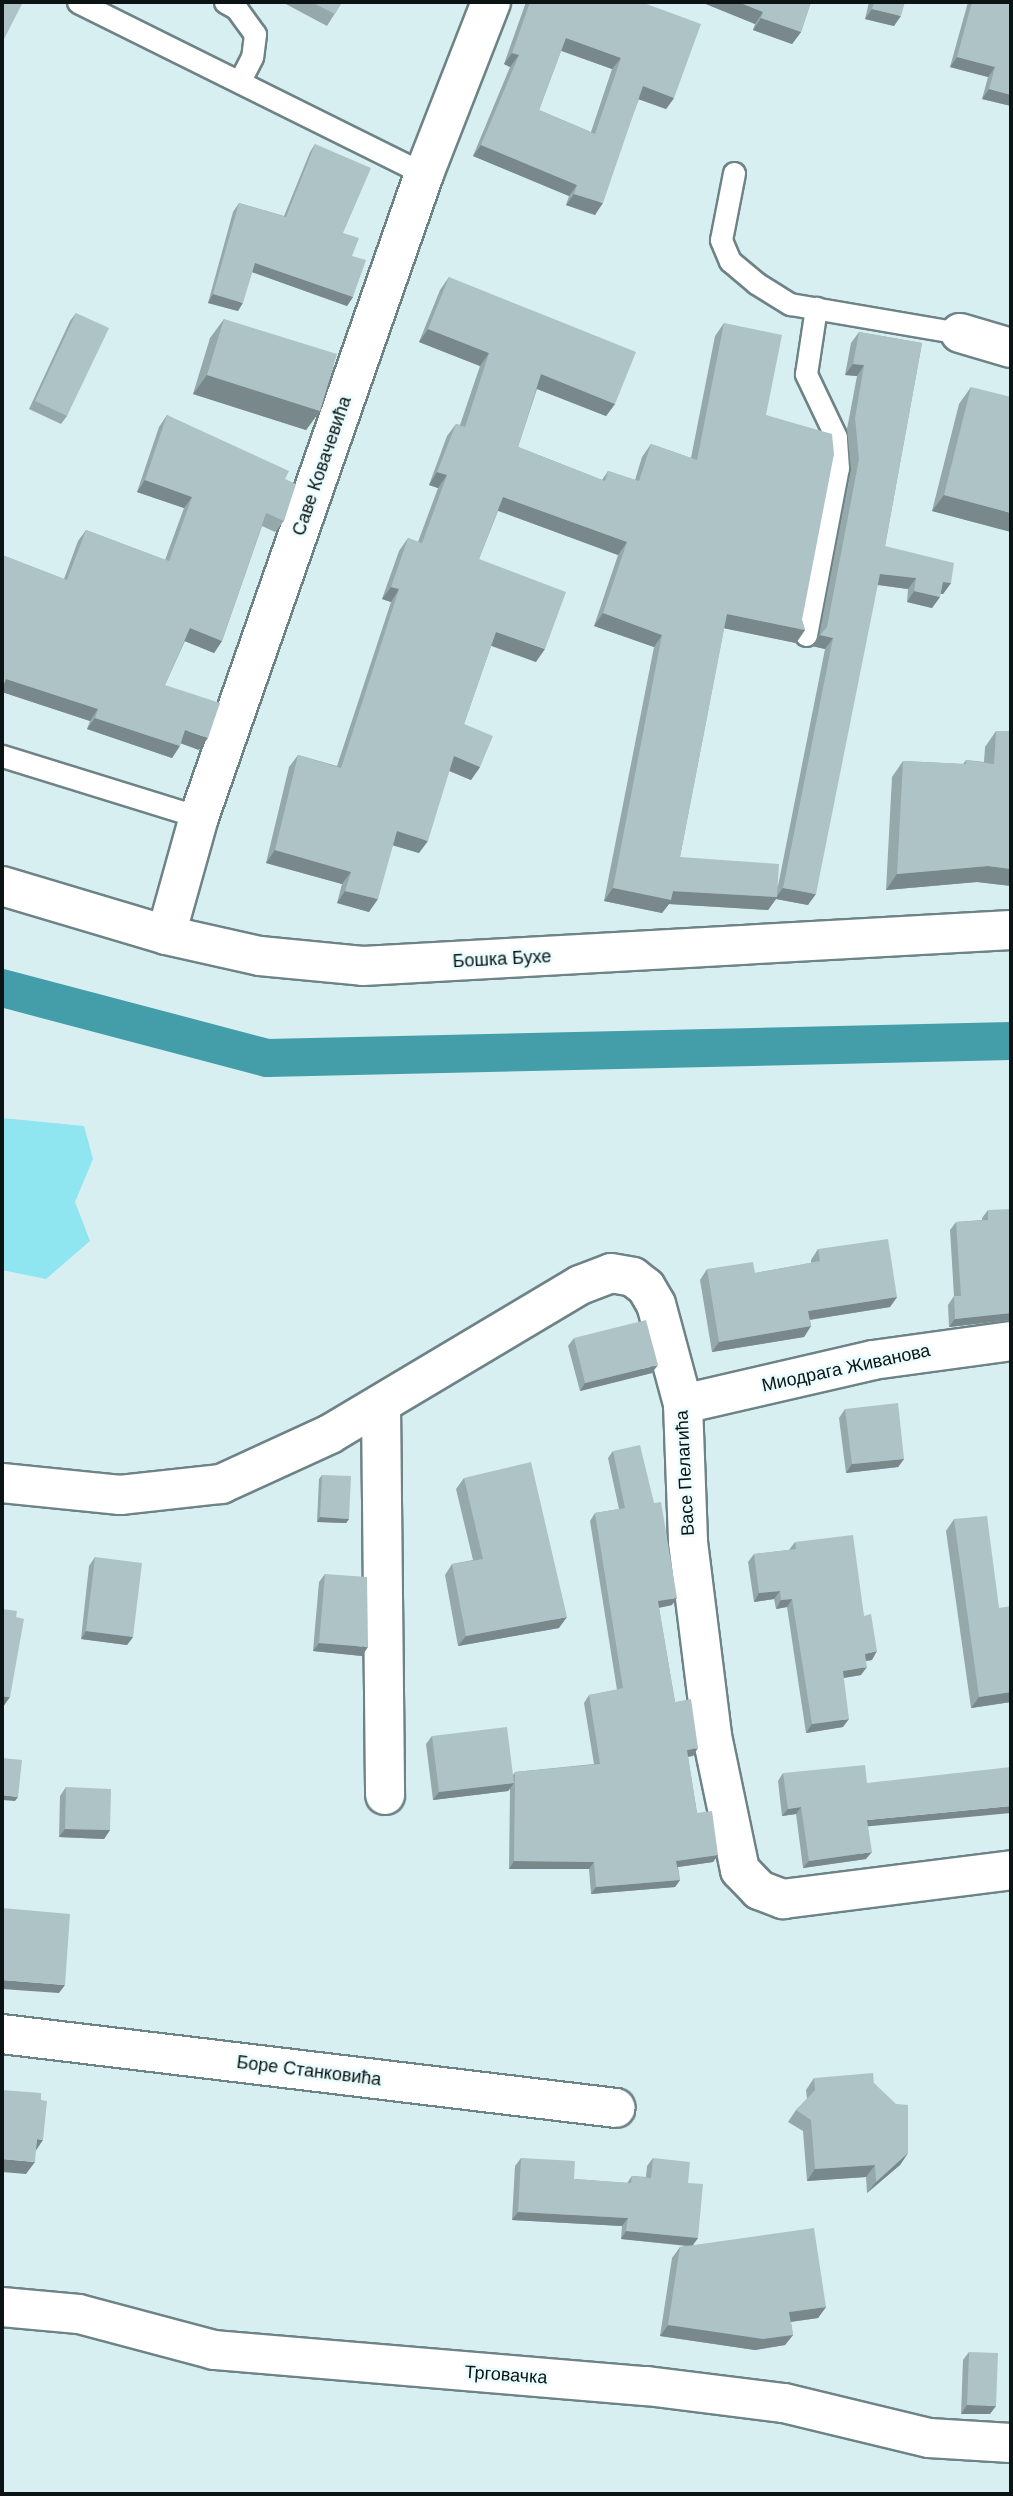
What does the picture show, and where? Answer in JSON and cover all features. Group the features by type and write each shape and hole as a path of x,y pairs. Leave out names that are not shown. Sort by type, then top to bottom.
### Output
{"street":[{"name":"Саве Ковачевића","path":"166,935 199,817 424,174 491,2"},
{"path":"960,333 1011,348"},
{"name":"Бошка Бухе","path":"2,886 166,935 260,956 363,966 1011,930"},
{"name":"Васе Пелагића","path":"2,1483 121,1495 221,1484 381,1405 580,1285 611,1273 640,1281 652,1295 682,1404 688,1542 712,1736 740,1870 759,1890 783,1899 1011,1870"},
{"name":"Миодрага Живанова","path":"682,1404 873,1360 1011,1341"},
{"path":"381,1405 386,1795"},
{"name":"Боре Станковића","path":"2,2034 616,2108"},
{"name":"Трговачка","path":"2,2307 79,2314 214,2350 647,2386 784,2403 929,2438 1011,2443"}],"lane":[{"path":"78,2 424,174"},
{"path":"225,2 236,8 255,34 252,57 240,81"},
{"path":"734,173 721,240 730,261 790,304 960,333"},
{"path":"806,635 838,468 836,437 806,374 816,308"},
{"path":"2,756 199,817"}],"shaded area":[{"path":"2,1118 84,1126 93,1159 75,1202 90,1241 46,1279 2,1270"}],"building":[{"path":"2,2 23,2 2,43"},
{"path":"311,2 342,2 335,14"},
{"path":"530,2 641,2 701,24 674,98 643,86 603,203 574,194 577,185 481,145 519,55 512,53","holes":["566,38 621,58 595,134 539,110"]},
{"path":"738,2 811,2 801,32 761,18 763,12"},
{"path":"874,2 905,2 901,16 872,9"},
{"path":"972,2 1011,2 1011,95 989,89 995,67 957,57"},
{"path":"315,144 371,168 343,233 359,238 352,256 366,260 353,297 255,263 243,303 213,294 239,203 286,217"},
{"path":"449,277 636,352 615,404 541,374 518,447 605,481 608,471 639,481 651,444 697,460 724,323 782,335 766,415 832,434 834,454 802,620 805,630 727,614 680,857 779,864 777,897 673,891 671,900 613,888 662,635 603,613 627,542 503,497 479,559 566,592 545,649 496,632 464,724 493,736 480,767 454,756 428,841 397,831 378,899 345,891 351,872 275,850 298,755 341,768 399,589 391,587 408,538 422,543 447,475 437,472 456,424 465,427 489,353 428,329"},
{"path":"76,313 109,328 67,416 35,401"},
{"path":"224,319 337,354 320,411 207,375"},
{"path":"859,332 922,343 885,546 954,563 951,583 943,582 940,597 914,591 916,578 880,574 816,894 783,888 833,638 820,635 827,627 859,459 855,418 864,365 853,364"},
{"path":"971,387 1011,397 1011,513 944,495"},
{"path":"167,415 289,471 285,479 296,484 284,521 266,513 222,641 190,628 165,685 220,703 208,738 185,730 180,746 95,718 98,709 6,679 2,689 2,555 67,580 86,530 169,561 192,497 145,480"},
{"path":"996,731 1011,731 1011,869 988,866 897,874 903,761 966,764 966,760 994,764"},
{"path":"1011,1209 1011,1313 955,1319 954,1296 961,1296 956,1222 988,1220 988,1210"},
{"path":"888,1239 897,1297 808,1311 811,1326 719,1342 707,1269 753,1262 755,1273 820,1261 818,1249"},
{"path":"646,1320 658,1365 585,1383 574,1338"},
{"path":"898,1403 904,1459 852,1464 845,1409"},
{"path":"640,1445 654,1503 661,1502 677,1598 658,1601 675,1702 691,1699 698,1748 687,1750 697,1813 712,1811 718,1855 676,1861 680,1880 596,1887 594,1862 514,1861 515,1772 600,1764 589,1695 623,1688 595,1513 625,1508 613,1451"},
{"path":"531,1462 567,1617 466,1636 452,1564 483,1559 464,1478"},
{"path":"322,1475 351,1476 349,1519 320,1517"},
{"path":"987,1516 999,1608 1011,1606 1011,1692 979,1697 954,1519"},
{"path":"853,1535 864,1616 871,1614 877,1651 865,1654 867,1667 843,1671 849,1719 812,1724 792,1599 781,1600 780,1591 759,1593 754,1554 796,1549 795,1542"},
{"path":"95,1557 142,1563 133,1637 86,1631"},
{"path":"325,1574 367,1577 368,1647 319,1643"},
{"path":"2,1609 17,1611 16,1617 24,1619 10,1697 2,1696"},
{"path":"507,1727 514,1783 439,1792 432,1736"},
{"path":"2,1758 22,1760 18,1797 2,1795"},
{"path":"865,1765 867,1783 1011,1767 1011,1806 867,1820 872,1852 809,1861 801,1807 788,1809 783,1773"},
{"path":"66,1787 111,1789 110,1830 65,1829"},
{"path":"2,1908 70,1914 65,1985 2,1980"},
{"path":"873,2073 874,2083 896,2104 908,2105 908,2153 876,2182 875,2165 815,2169 811,2120 796,2110 815,2090 814,2078"},
{"path":"2,2090 41,2093 41,2100 47,2101 43,2140 37,2139 35,2162 2,2159"},
{"path":"521,2158 575,2161 574,2179 631,2183 632,2176 651,2178 653,2158 690,2162 688,2183 703,2184 698,2238 626,2231 628,2218 518,2212"},
{"path":"814,2228 826,2307 789,2312 793,2335 763,2339 668,2325 680,2247"},
{"path":"969,2352 998,2353 996,2406 967,2405"}],"waterway":[{"path":"2,988 267,1058 1011,1041"}]}
